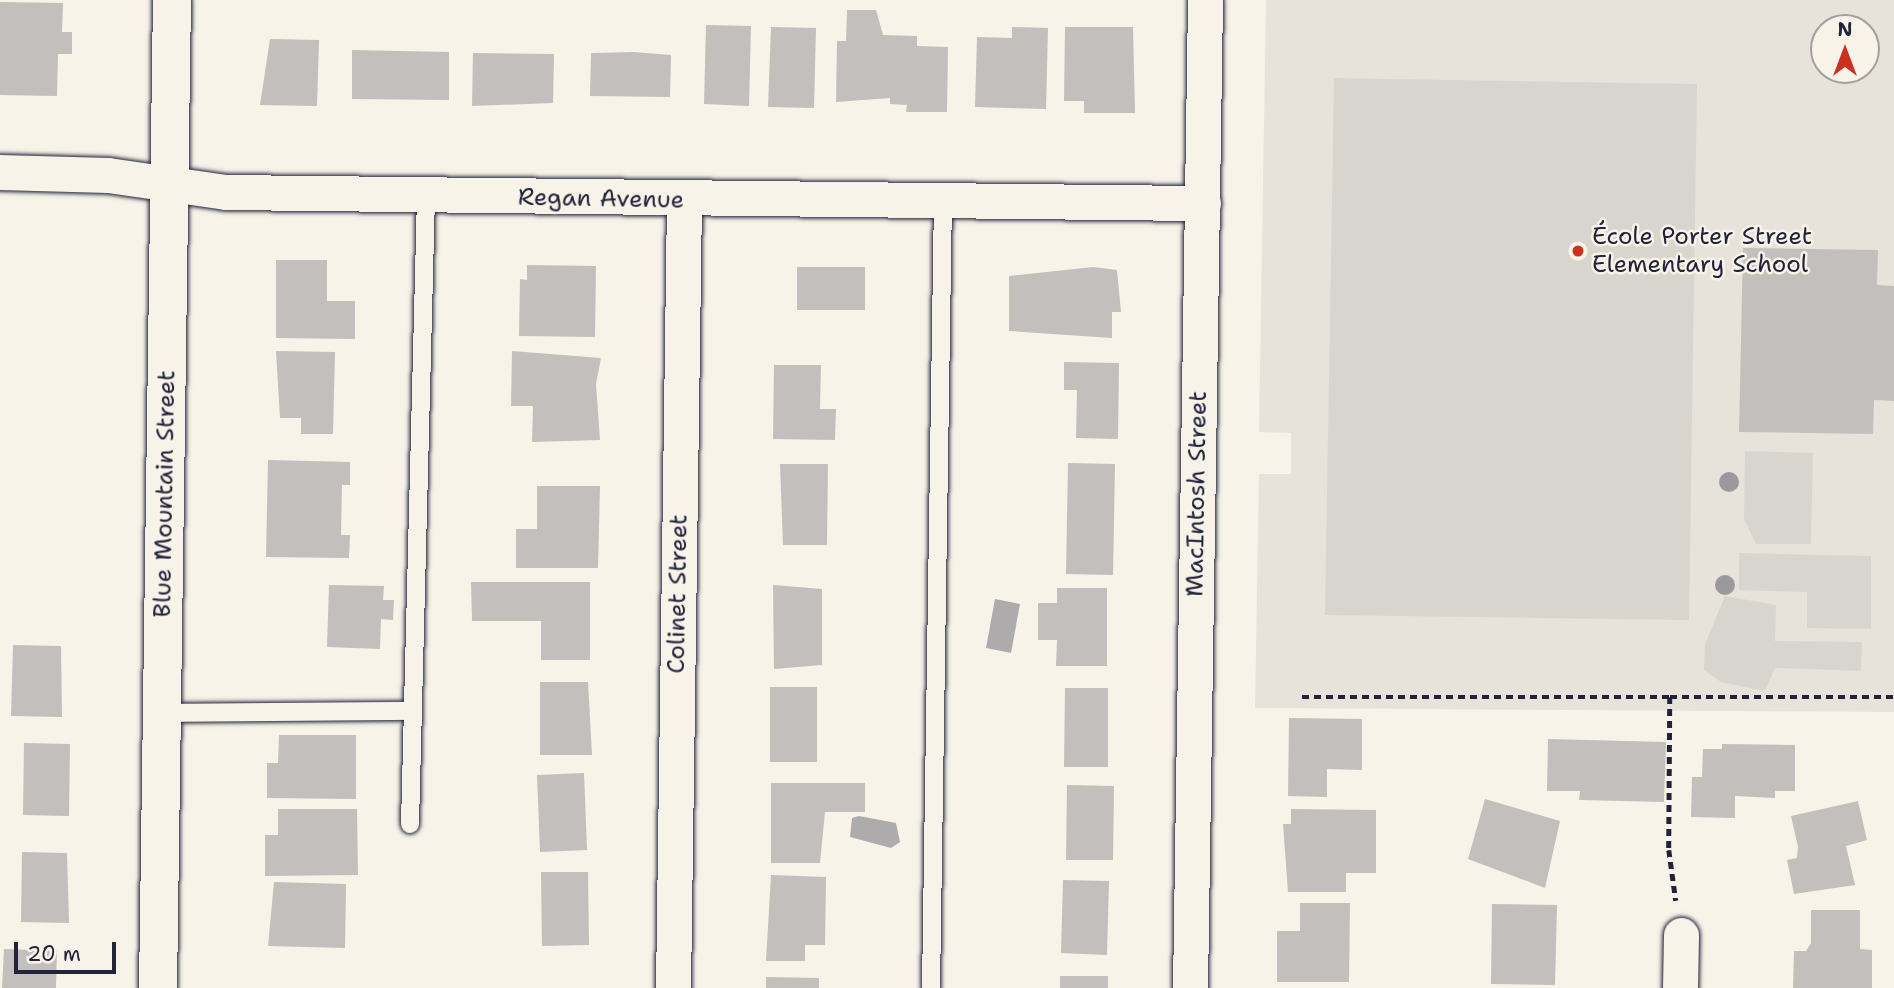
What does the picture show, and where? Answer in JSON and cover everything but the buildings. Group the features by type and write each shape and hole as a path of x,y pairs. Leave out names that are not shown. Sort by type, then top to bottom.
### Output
{"main road":[{"name":"Blue Mountain Street","path":"158,988 172,0"}],"street":[{"name":"MacIntosh Street","path":"1190,988 1205,0"},
{"name":"Regan Avenue","path":"0,172 169,182 226,192 684,200 1203,203"},
{"name":"Colinet Street","path":"673,988 684,200"},
{"path":"1681,935 1681,988"}],"lane":[{"path":"410,824 426,197"},
{"path":"931,988 943,201"},
{"path":"162,713 413,711"}],"path":[{"path":"1670,697 1669,850 1681,935"},
{"path":"1302,698 1894,697"}],"shaded area":[{"name":"École Porter Street Elementary School","path":"1266,0 1894,0 1894,712 1255,708 1259,474 1291,474 1291,433 1259,432"},
{"path":"1334,78 1697,84 1689,620 1325,615"},
{"path":"1745,451 1813,453 1811,544 1756,544 1744,519"},
{"path":"1739,553 1871,556 1871,629 1807,628 1807,592 1739,590"},
{"path":"1725,596 1776,605 1775,641 1862,642 1861,671 1775,668 1765,691 1721,682 1704,670 1705,644"},
{"path":"995,599 1020,604 1011,653 986,648"},
{"path":"859,816 896,823 900,842 891,848 850,837 852,818"}],"place":[{"name":"École Porter Street Elementary School","path":"1578,251"}]}
